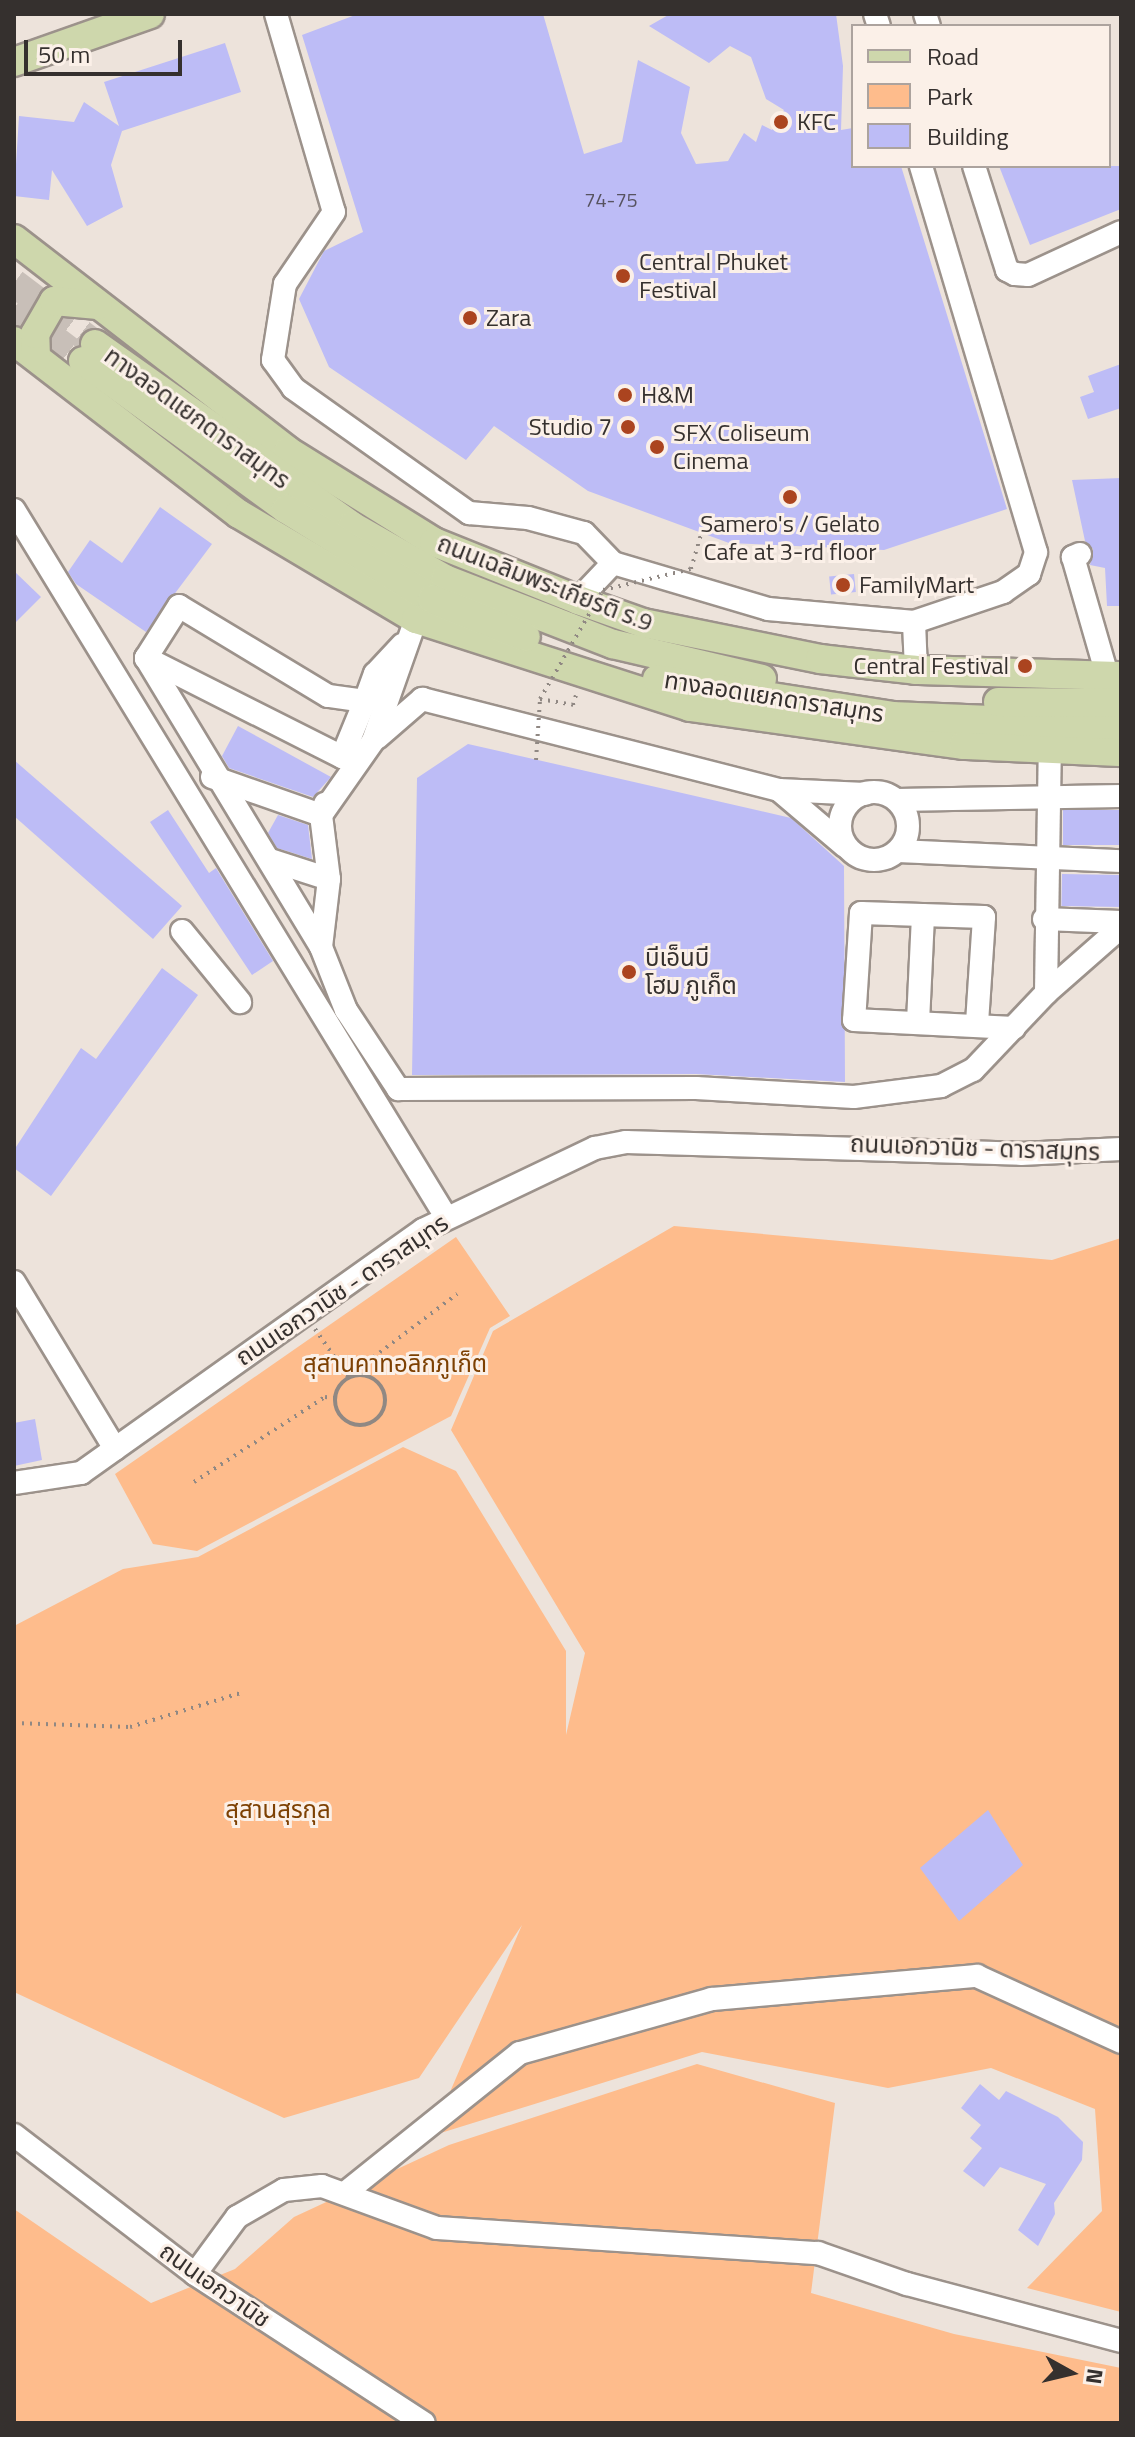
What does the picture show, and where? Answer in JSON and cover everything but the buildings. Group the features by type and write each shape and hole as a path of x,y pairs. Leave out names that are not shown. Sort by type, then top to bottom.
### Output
{"main road":[{"path":"14,62 150,14"},
{"path":"14,83 61,43"},
{"name":"ถนนเฉลิมพระเกียรติ ร.9","path":"14,238 288,451 434,542 578,600 643,623 820,659 916,670 1114,675"},
{"path":"98,305 54,301 25,349 239,514 412,628 690,707 840,731 1050,750 1121,752"},
{"name":"ทางลอดแยกดาราสมุทร","path":"1121,703 841,695 613,644 445,579 352,526 89,352 286,509 418,591 552,647 677,685 892,716 1121,725"}],"street":[{"path":"276,14 334,212 304,247 285,284 273,360 293,388 469,513 528,518 584,533 613,563 768,609 914,622 1003,592 1029,574 1036,552 922,168"},
{"path":"975,168 1007,270 1015,274 1028,275 1121,232"},
{"path":"14,510 446,1217"},
{"path":"1080,554 1073,557 1114,675"},
{"path":"578,600 613,563"},
{"path":"146,658 179,606 328,696 365,701"},
{"path":"914,622 916,670"},
{"path":"321,947 329,879 321,815 375,674 412,628"},
{"path":"373,741 412,628"},
{"path":"146,658 342,757"},
{"path":"146,658 212,777 270,860 321,947 346,1010 398,1089 696,1088 854,1097 941,1086 973,1070 1046,993 1121,924"},
{"path":"321,815 373,741 422,699 779,790 865,794 897,800 1046,792 1121,796"},
{"path":"1046,993 1044,858 1050,750"},
{"path":"212,777 321,815"},
{"path":"779,790 847,848 866,860 898,851 1121,861"},
{"path":"847,848 842,816 865,794"},
{"path":"897,800 908,819 898,851"},
{"path":"270,860 329,879"},
{"path":"977,1023 984,917 861,913 854,1020 977,1023 1014,1028"},
{"path":"918,1022 923,915"},
{"path":"1044,919 1121,924"},
{"path":"182,931 240,1002"},
{"name":"ถนนเอกวานิช - ดาราสมุทร","path":"14,1483 81,1473 446,1217 595,1148 626,1142 1062,1154 1121,1149"},
{"path":"14,1282 115,1449"},
{"path":"345,2193 520,2053 712,1999 977,1976 1121,2042"},
{"name":"ถนนเอกวานิช","path":"14,2135 195,2274 424,2423"},
{"path":"195,2274 237,2217 263,2199 302,2185 345,2193 437,2228 818,2253 907,2284 1121,2341"}],"path":[{"path":"536,760 540,699 603,590 691,569 701,533"},
{"path":"540,699 573,705 577,693"},
{"path":"335,1398 345,1421 361,1425 376,1419 384,1398 366,1376 367,1362 457,1294"},
{"path":"305,1314 349,1378"},
{"path":"335,1398 349,1378 366,1376"},
{"path":"194,1482 325,1397 335,1398"},
{"path":"14,1723 130,1727 244,1692"}],"green space":[{"name":"สุสานสุรกุล","path":"674,1226 1052,1260 1121,1238 1121,2312 1027,2288 1102,2211 1095,2109 991,2068 888,2088 702,2052 431,2136 522,1925 419,2078 284,2118 14,1992 14,1626 123,1569 198,1557 403,1447 456,1471 566,1651 566,1735 585,1653 451,1430 493,1331"},
{"name":"สุสานคาทอลิกภูเก็ต","path":"456,1237 510,1316 490,1328 451,1416 197,1551 153,1544 115,1474"},
{"path":"697,2064 835,2103 811,2293 954,2334 1121,2368 1121,2423 14,2423 14,2209 151,2303 235,2269 294,2217 449,2145"}],"tunnel":[{"path":"14,283 95,344"},
{"path":"14,308 83,361"}],"place":[{"name":"KFC","path":"781,122"},
{"name":"Central Phuket Festival","path":"623,276"},
{"name":"Zara","path":"470,318"},
{"name":"H&M","path":"625,395"},
{"name":"Studio 7","path":"628,427"},
{"name":"SFX Coliseum Cinema","path":"657,447"},
{"name":"Samero's / Gelato Cafe at 3-rd floor","path":"790,497"},
{"name":"FamilyMart","path":"843,585"},
{"name":"Central Festival","path":"1025,666"},
{"name":"บีเอ็นบี โฮม ภูเก็ต","path":"629,972"}]}
